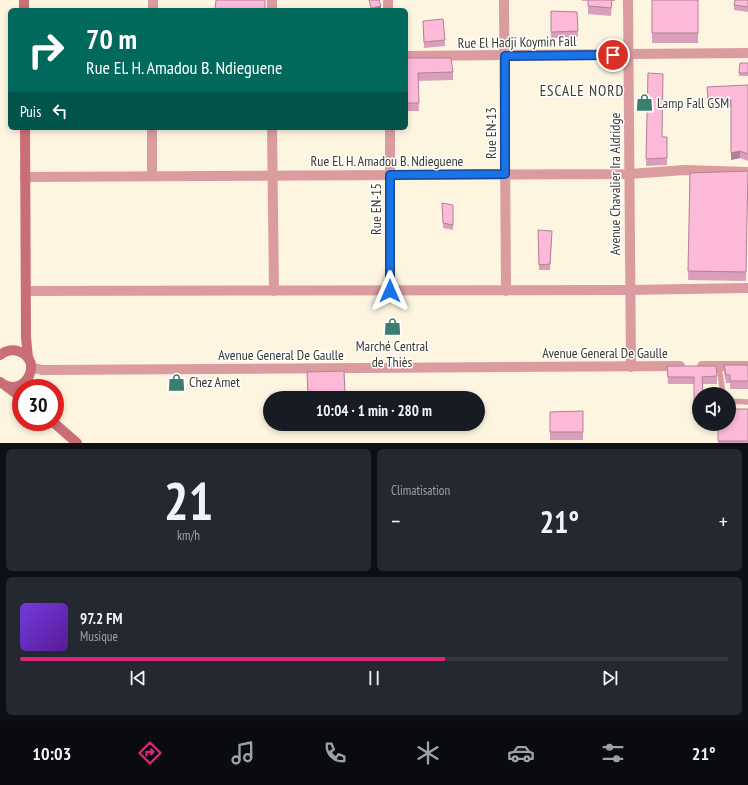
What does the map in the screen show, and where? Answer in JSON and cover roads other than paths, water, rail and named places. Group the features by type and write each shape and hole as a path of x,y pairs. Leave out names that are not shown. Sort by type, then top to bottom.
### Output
{"main road":[{"path":"25,130 26,337 32,379"},
{"path":"0,355 7,350 19,351 30,368"},
{"path":"3,384 17,387 26,381 30,368"},
{"path":"3,384 12,390"},
{"path":"63,431 77,443"}],"street":[{"name":"Rue EN-13","path":"504,0 506,291"},
{"name":"Avenue Chavalier Ira Aldridge","path":"628,0 629,290 631,367"},
{"name":"Rue El Hadji Koymin Fall","path":"408,56 748,53"},
{"path":"152,130 152,176"},
{"path":"272,130 274,291"},
{"name":"Rue EN-15","path":"390,130 390,291"},
{"name":"Rue El. H. Amadou B. Ndieguene","path":"25,177 629,174 685,170 748,172"},
{"path":"26,291 506,291 748,288"},
{"name":"Avenue General De Gaulle","path":"30,368 57,370 748,366"}],"lane":[{"path":"719,366 722,387"},
{"path":"736,401 748,402"}],"place":[{"name":"Lamp Fall GSM","path":"644,103"},
{"name":"Marché Central de Thiès","path":"392,326"},
{"name":"Chez Amet","path":"176,382"}],"district":[{"name":"ESCALE NORD","path":"582,90"}]}
